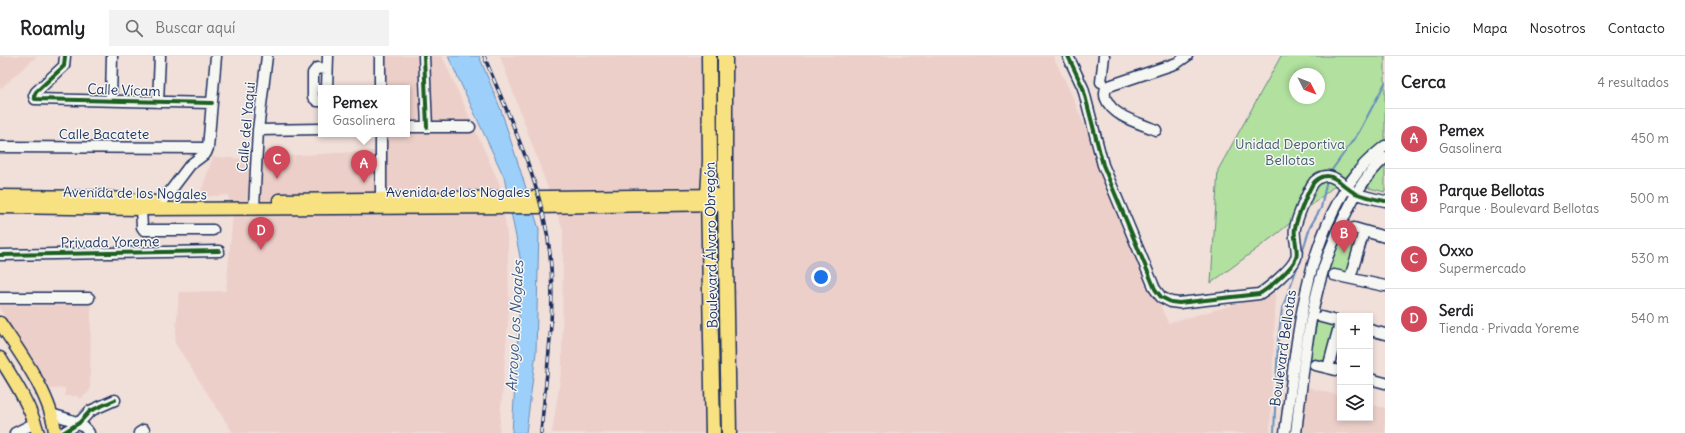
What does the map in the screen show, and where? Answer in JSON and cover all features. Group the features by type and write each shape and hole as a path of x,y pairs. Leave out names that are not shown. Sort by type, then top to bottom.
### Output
{"highway":[{"name":"Boulevard Álvaro Obregón","path":"709,56 710,161 708,199 713,433"},
{"name":"Boulevard Álvaro Obregón","path":"725,56 725,199 729,433"}],"main road":[{"name":"Avenida de los Nogales","path":"0,196 99,197 162,202 254,204 536,203 725,199"},
{"name":"Avenida de los Nogales","path":"0,207 141,209 381,199 506,203"},
{"path":"0,323 33,374 51,414 54,433"},
{"path":"0,358 19,388 36,428"}],"street":[{"name":"Calle Vícam","path":"65,56 64,66 36,92 34,96 35,99 212,103"},
{"path":"111,100 112,56"},
{"path":"158,102 160,56"},
{"path":"162,202 190,165 206,153 208,148 216,56"},
{"name":"Calle del Yaqui","path":"254,204 258,130 267,56"},
{"path":"327,85 328,56"},
{"path":"380,56 380,85"},
{"path":"424,56 427,127"},
{"path":"1068,56 1083,88 1103,165 1155,289 1161,297 1171,302 1179,303 1259,294 1266,290 1293,264 1296,258 1297,251 1294,242 1295,228 1312,185 1319,178 1327,176 1336,180 1355,193 1385,201"},
{"path":"1104,56 1103,84 1105,98 1111,108 1156,130"},
{"path":"1083,88 1103,84 1178,63 1187,56"},
{"path":"318,101 316,101 312,95 313,73 318,68 327,69"},
{"path":"410,127 470,127"},
{"path":"258,130 318,129"},
{"path":"381,137 381,199"},
{"name":"Calle Bacatete","path":"0,147 208,148"},
{"name":"Boulevard Bellotas","path":"1296,433 1305,363 1302,314 1304,298 1311,270 1325,232 1346,188 1358,171 1384,150"},
{"name":"Boulevard Bellotas","path":"1285,433 1317,316 1322,272 1332,244 1355,193 1384,150"},
{"path":"141,209 142,227 144,230 213,230"},
{"path":"1350,278 1359,229 1385,237"},
{"name":"Privada Yoreme","path":"0,255 219,251"},
{"path":"1311,270 1322,272"},
{"path":"1334,275 1385,286"},
{"path":"0,298 89,298"},
{"path":"1302,314 1317,316 1337,322"},
{"path":"1373,331 1385,334"},
{"path":"1328,368 1337,334"},
{"path":"1305,363 1337,370"},
{"path":"1373,380 1385,383"},
{"path":"63,433 79,424 90,411 115,400"},
{"path":"51,414 79,424 85,427 89,433"},
{"path":"16,433 36,428"}],"shaded area":[{"path":"0,56 37,56 0,89"},
{"path":"374,56 442,56 500,185 508,244 509,310 499,433 233,433 175,343 179,292 226,291 233,215 228,195 199,197 213,157 250,159 375,151 375,137 410,137 410,85 374,85"},
{"path":"500,56 1053,56 1070,91 1168,323 1276,293 1270,433 552,433 562,367 563,230"},
{"path":"91,305 90,391 80,399 77,396 65,396 65,388 51,389 0,309 0,306"},
{"path":"1307,387 1337,395 1337,421 1373,421 1373,405 1385,408 1385,433 1303,433"}],"green space":[{"name":"Unidad Deportiva Bellotas","path":"1281,56 1385,56 1385,144 1278,233 1211,283 1218,170"},
{"path":"1385,165 1385,192 1369,188 1368,182"},
{"path":"1344,230 1359,234 1347,277 1327,271"},
{"path":"1317,322 1335,325 1326,362 1310,360"}],"water":[{"name":"Arroyo Los Nogales","path":"448,56 479,56 501,110 539,229 536,352 526,433 512,433 522,267 504,177"}],"waterway":[{"path":"1329,174 1359,132 1385,83"},
{"path":"1301,256 1310,227 1321,208 1327,179"},
{"path":"1274,433 1278,341 1282,309 1300,260"}],"railway":[{"path":"484,56 533,178 546,228 550,254 552,276 550,344 541,433"}],"cycle path":[{"path":"65,56 64,66 36,92 34,96 35,99 212,103"},
{"path":"424,56 427,127"},
{"path":"1068,56 1083,88 1103,165 1155,289 1161,297 1171,302 1179,303 1259,294 1268,288 1290,267 1296,258 1296,224 1302,206 1312,185 1320,178 1325,176 1334,178 1355,193 1385,201"},
{"path":"0,255 219,251"},
{"path":"63,433 79,423 90,411 115,400"}],"place":[{"name":"Oxxo","path":"277,179"},
{"name":"Pemex","path":"364,183"},
{"name":"Serdi","path":"261,250"},
{"name":"Parque Bellotas","path":"1344,253"}]}
